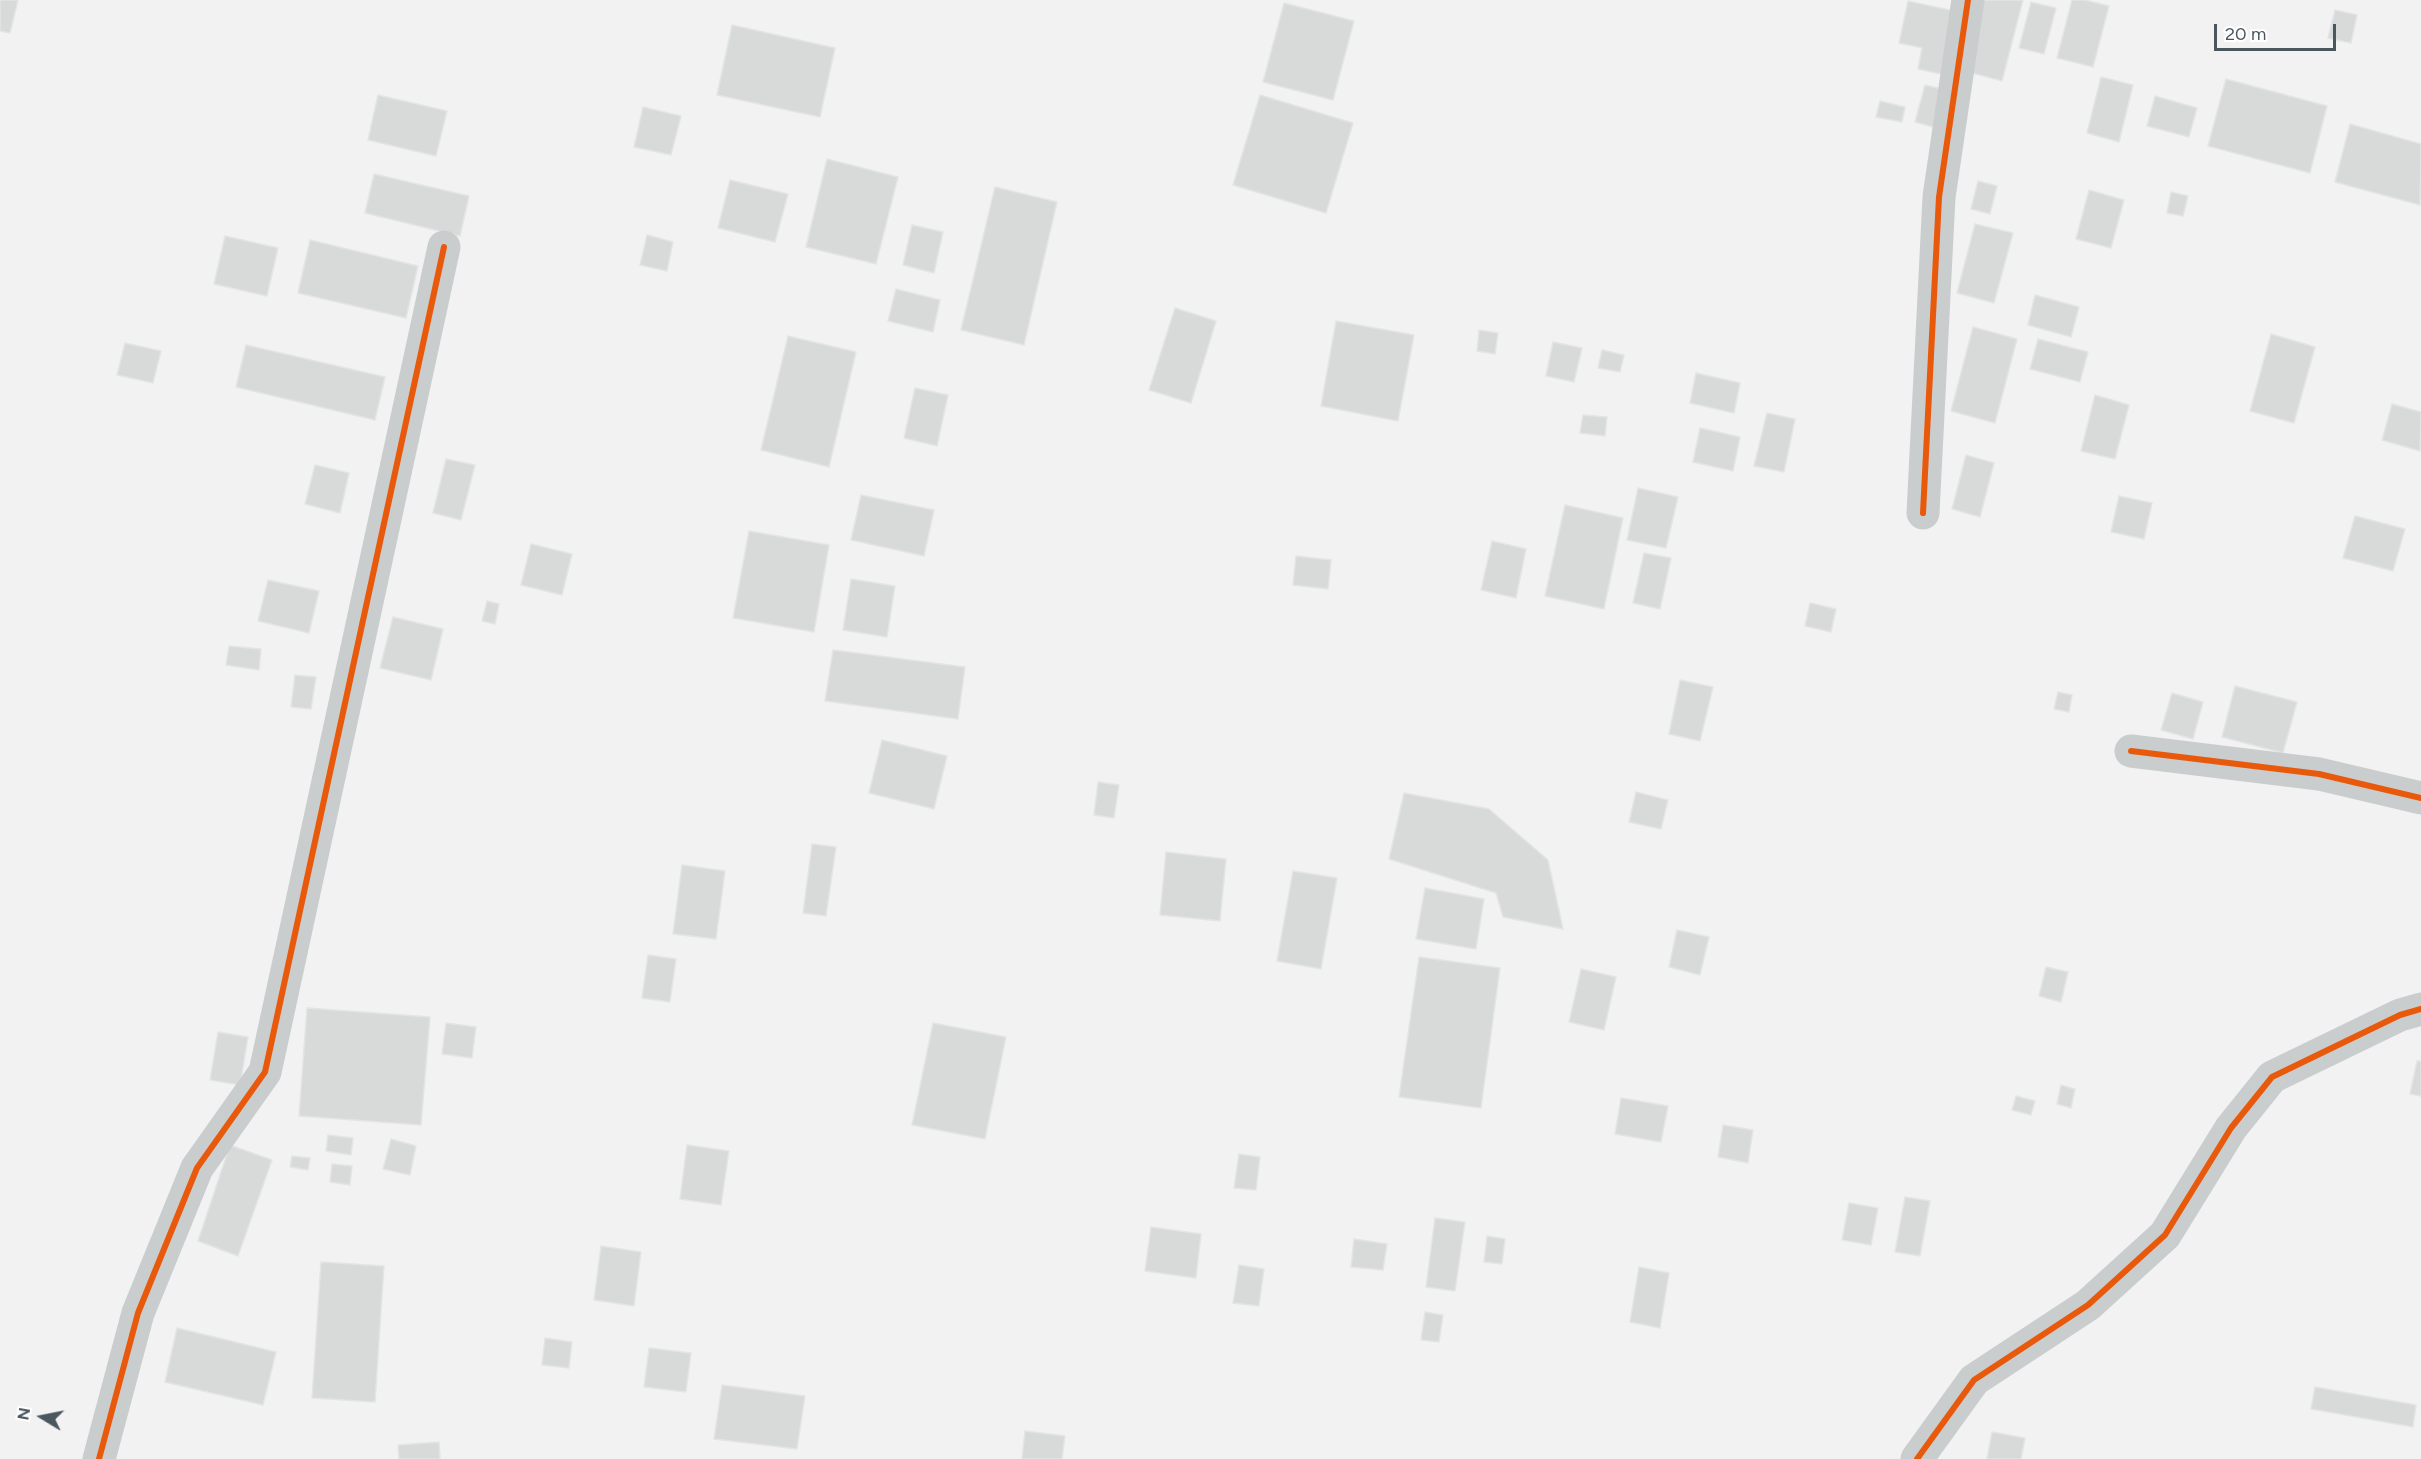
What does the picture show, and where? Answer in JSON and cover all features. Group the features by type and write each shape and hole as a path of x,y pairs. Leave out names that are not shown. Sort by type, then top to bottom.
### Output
{"street":[{"path":"1923,513 1939,197 1968,0"},
{"path":"99,1459 138,1313 197,1167 265,1072 444,247"},
{"path":"2131,751 2319,774 2421,798"},
{"path":"1917,1459 1974,1380 2088,1305 2165,1235 2231,1128 2272,1077 2400,1015 2421,1009"}],"building":[{"path":"0,0 18,0 10,33 0,31"},
{"path":"1979,0 2023,0 2002,81 1961,70"},
{"path":"2072,0 2085,0 2109,6 2093,67 2057,58"},
{"path":"1908,1 1959,12 1945,75 1918,69 1922,48 1899,43"},
{"path":"2031,2 2056,8 2044,54 2019,48"},
{"path":"1284,3 1354,21 1333,100 1263,82"},
{"path":"2335,10 2357,15 2351,43 2328,38"},
{"path":"732,25 835,48 820,117 717,95"},
{"path":"2101,77 2133,85 2119,142 2087,133"},
{"path":"2226,79 2327,106 2310,173 2208,146"},
{"path":"1925,85 1950,91 1940,129 1915,122"},
{"path":"378,95 447,111 436,156 368,140"},
{"path":"1260,95 1353,123 1326,213 1233,185"},
{"path":"2155,96 2197,108 2189,137 2147,126"},
{"path":"1880,101 1905,107 1902,122 1876,117"},
{"path":"643,107 681,116 671,155 634,147"},
{"path":"2350,124 2421,144 2420,205 2335,182"},
{"path":"827,159 898,177 876,264 806,247"},
{"path":"374,174 469,196 460,236 365,213"},
{"path":"730,180 788,194 775,242 718,228"},
{"path":"1978,181 1997,186 1990,214 1971,209"},
{"path":"995,187 1057,202 1024,345 961,330"},
{"path":"2089,190 2124,200 2111,248 2076,239"},
{"path":"2171,192 2188,196 2183,216 2167,213"},
{"path":"1975,224 2013,233 1994,303 1957,293"},
{"path":"912,225 943,232 934,273 903,265"},
{"path":"647,235 673,242 667,271 640,265"},
{"path":"225,236 278,248 267,296 214,284"},
{"path":"310,240 418,266 406,318 298,293"},
{"path":"896,289 940,300 933,332 888,321"},
{"path":"2035,295 2079,307 2071,337 2028,325"},
{"path":"1175,308 1216,321 1191,403 1149,390"},
{"path":"1336,321 1414,335 1398,421 1321,406"},
{"path":"1973,327 2017,339 1995,423 1951,411"},
{"path":"1479,330 1498,333 1495,354 1477,351"},
{"path":"2271,334 2315,347 2294,423 2250,411"},
{"path":"788,336 856,352 829,467 761,450"},
{"path":"2038,339 2088,352 2080,382 2030,369"},
{"path":"1553,342 1582,348 1574,382 1546,376"},
{"path":"125,343 161,351 153,383 117,375"},
{"path":"246,345 385,377 375,420 236,387"},
{"path":"1602,350 1624,355 1620,372 1598,368"},
{"path":"1696,373 1740,383 1734,413 1690,403"},
{"path":"915,388 948,395 937,446 904,438"},
{"path":"2095,395 2129,405 2115,459 2081,451"},
{"path":"2392,404 2421,412 2420,451 2382,440"},
{"path":"1767,413 1795,419 1784,472 1754,466"},
{"path":"1583,415 1607,417 1605,436 1580,433"},
{"path":"1700,428 1740,437 1733,471 1693,462"},
{"path":"1966,455 1994,463 1980,517 1952,509"},
{"path":"446,459 475,465 461,520 433,513"},
{"path":"315,465 349,473 340,513 305,504"},
{"path":"1638,488 1678,497 1666,548 1627,540"},
{"path":"861,495 934,510 924,556 851,540"},
{"path":"2119,496 2152,503 2144,539 2111,532"},
{"path":"1565,505 1623,518 1604,609 1545,596"},
{"path":"2355,516 2405,529 2393,571 2343,558"},
{"path":"749,531 829,545 814,632 733,618"},
{"path":"1492,541 1526,549 1516,598 1481,590"},
{"path":"531,544 572,554 562,595 521,585"},
{"path":"1644,553 1671,558 1660,609 1633,603"},
{"path":"1296,556 1331,560 1328,589 1293,585"},
{"path":"851,579 895,586 887,637 843,630"},
{"path":"268,580 319,591 309,633 258,621"},
{"path":"487,601 499,604 495,624 482,621"},
{"path":"1810,603 1836,609 1831,632 1805,626"},
{"path":"393,617 443,629 431,680 380,668"},
{"path":"229,646 261,649 259,670 226,665"},
{"path":"833,650 965,667 958,719 825,701"},
{"path":"295,675 316,677 311,709 291,707"},
{"path":"1680,680 1713,687 1700,741 1669,734"},
{"path":"2235,686 2297,702 2283,753 2222,737"},
{"path":"2058,692 2072,695 2069,712 2054,709"},
{"path":"2172,693 2203,702 2193,739 2161,730"},
{"path":"882,740 947,756 934,809 869,793"},
{"path":"1098,782 1119,785 1114,818 1094,815"},
{"path":"1636,792 1668,800 1661,829 1629,822"},
{"path":"1404,793 1489,809 1548,860 1563,929 1503,917 1496,893 1389,859"},
{"path":"812,844 836,847 826,916 803,913"},
{"path":"1166,852 1226,859 1220,921 1160,915"},
{"path":"682,865 725,871 716,939 673,934"},
{"path":"1293,871 1337,878 1321,969 1277,961"},
{"path":"1425,888 1484,899 1476,949 1416,939"},
{"path":"1677,930 1709,937 1700,975 1669,967"},
{"path":"648,955 676,959 670,1002 642,998"},
{"path":"1419,957 1500,968 1481,1108 1399,1097"},
{"path":"2046,967 2068,972 2061,1002 2039,996"},
{"path":"1581,969 1616,977 1604,1030 1569,1022"},
{"path":"307,1008 430,1017 421,1125 299,1116"},
{"path":"446,1023 476,1027 472,1058 442,1054"},
{"path":"933,1023 1006,1037 985,1139 912,1125"},
{"path":"218,1032 248,1037 240,1085 210,1080"},
{"path":"2417,1061 2421,1061 2421,1096 2410,1094"},
{"path":"2061,1085 2075,1089 2071,1108 2057,1104"},
{"path":"2016,1096 2035,1101 2031,1115 2012,1110"},
{"path":"1621,1098 1668,1106 1661,1142 1615,1134"},
{"path":"1723,1125 1753,1130 1748,1163 1718,1157"},
{"path":"328,1135 353,1138 351,1155 326,1151"},
{"path":"391,1139 416,1146 410,1175 383,1169"},
{"path":"230,1145 272,1160 238,1256 198,1241"},
{"path":"687,1145 729,1151 721,1205 680,1199"},
{"path":"1239,1154 1260,1157 1256,1190 1234,1188"},
{"path":"292,1156 310,1158 308,1170 290,1167"},
{"path":"332,1164 352,1166 350,1185 330,1182"},
{"path":"1905,1197 1930,1201 1920,1256 1895,1252"},
{"path":"1849,1203 1878,1208 1871,1245 1842,1240"},
{"path":"1435,1218 1465,1222 1455,1291 1426,1287"},
{"path":"1151,1227 1201,1234 1196,1278 1145,1271"},
{"path":"1487,1236 1505,1239 1502,1264 1484,1262"},
{"path":"1354,1239 1387,1244 1383,1270 1351,1267"},
{"path":"601,1246 641,1252 634,1306 594,1300"},
{"path":"321,1262 384,1266 375,1402 312,1398"},
{"path":"1239,1265 1264,1269 1259,1306 1233,1303"},
{"path":"1639,1267 1669,1273 1660,1328 1630,1322"},
{"path":"1425,1312 1443,1315 1439,1342 1421,1340"},
{"path":"177,1328 276,1352 263,1405 165,1382"},
{"path":"545,1338 572,1342 569,1368 542,1365"},
{"path":"649,1348 691,1353 686,1392 644,1387"},
{"path":"722,1385 805,1396 797,1449 714,1439"},
{"path":"2315,1387 2416,1405 2413,1427 2311,1409"},
{"path":"1025,1431 1065,1436 1062,1459 1022,1459"},
{"path":"1992,1432 2025,1438 2021,1459 1987,1459"},
{"path":"439,1442 440,1459 399,1459 398,1445"}],"cycle path":[{"path":"1923,513 1939,197 1968,0"},
{"path":"99,1459 138,1313 197,1168 265,1072 444,247"},
{"path":"2131,751 2319,774 2421,798"},
{"path":"1917,1459 1974,1380 2088,1305 2165,1235 2231,1128 2272,1077 2400,1015 2421,1009"}]}
